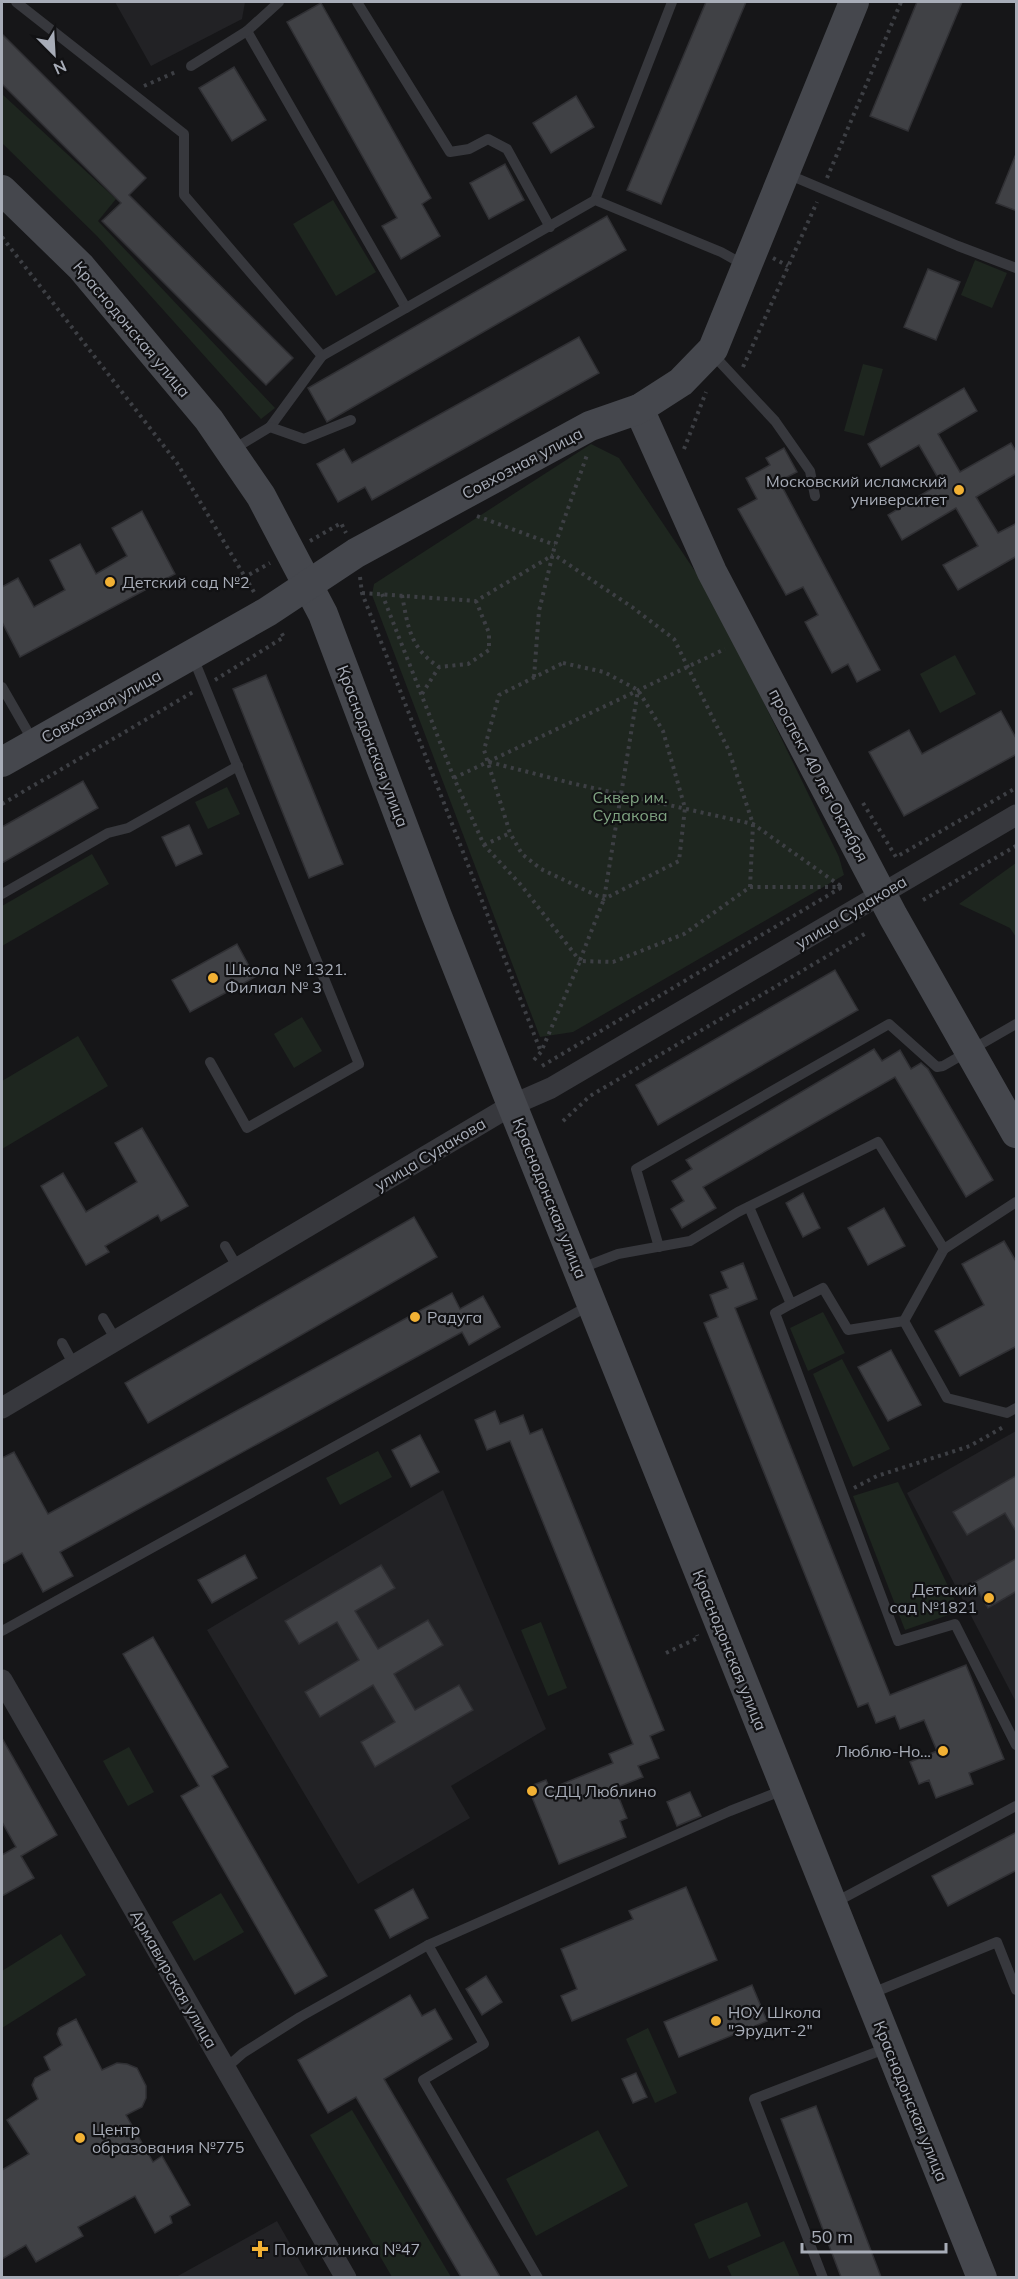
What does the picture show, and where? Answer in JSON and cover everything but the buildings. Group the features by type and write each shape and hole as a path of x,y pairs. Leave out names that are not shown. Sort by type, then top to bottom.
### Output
{"main road":[{"name":"Совхозная улица","path":"2,762 267,612 356,553 590,426 639,409 681,382 716,355 747,266 854,2"},
{"name":"Краснодонская улица","path":"2,190 81,267 209,420 261,496 323,614 437,916 982,2277"},
{"name":"проспект 40 лет Октября","path":"639,409 712,572 882,894 1017,1133"}],"street":[{"name":"улица Судакова","path":"2,1408 512,1105 551,1088 1017,815"},
{"name":"Армавирская улица","path":"2,1680 346,2277"}],"lane":[{"path":"16,2 184,134 184,195 322,356"},
{"path":"191,66 247,31 270,5 279,2"},
{"path":"357,2 450,152 469,149 488,139 507,149 550,227"},
{"path":"232,451 270,427 322,356 595,200 672,2"},
{"path":"247,31 406,308"},
{"path":"784,173 1017,268"},
{"path":"595,200 721,252 747,266"},
{"path":"716,355 775,421 810,471 815,496"},
{"path":"270,427 304,439 351,420"},
{"path":"192,655 359,1065 247,1128 210,1062"},
{"path":"2,687 34,744"},
{"path":"2,894 108,833 128,828 238,766"},
{"path":"659,1247 636,1169 889,1024 937,1067 944,1066 1017,1024"},
{"path":"579,1269 618,1254 690,1241 749,1207 878,1142 944,1249"},
{"path":"904,1321 944,1249 1017,1202"},
{"path":"749,1207 791,1304"},
{"path":"225,1246 238,1268"},
{"path":"904,1321 848,1330 823,1288 775,1313 898,1641 955,1624 1017,1745"},
{"path":"2,1631 592,1303"},
{"path":"104,1318 116,1340"},
{"path":"904,1321 947,1398 1007,1413 1017,1408"},
{"path":"62,1343 74,1365"},
{"path":"226,2068 243,2052 300,2017 428,1945 730,1811 786,1789"},
{"path":"832,1905 1017,1806"},
{"path":"868,1995 997,1942 1017,1990"},
{"path":"428,1945 484,2044 423,2080 538,2277"},
{"path":"823,2277 754,2099 889,2047"}],"path":[{"path":"738,379 823,189 901,2"},
{"path":"129,92 191,66"},
{"path":"2,237 177,463 245,577"},
{"path":"683,455 684,445 716,355"},
{"path":"534,678 539,611 555,544 588,454"},
{"path":"470,513 555,544"},
{"path":"541,1052 362,593 476,601 553,554"},
{"path":"553,554 632,607 674,639 729,751 753,824 750,886"},
{"path":"382,594 454,778 484,845 521,885 580,961"},
{"path":"402,595 408,629 424,657 439,667 468,664 489,650 489,633 476,601"},
{"path":"2,804 205,686 284,637"},
{"path":"454,778 725,649"},
{"path":"563,663 604,672 638,690 663,730 685,808 679,861 604,899 541,869 522,854 510,833 484,750 499,695 563,663"},
{"path":"421,695 439,667"},
{"path":"534,1060 541,1052 604,899 638,690"},
{"path":"489,761 753,824 842,887"},
{"path":"859,796 896,857 1017,788"},
{"path":"484,845 510,833"},
{"path":"923,900 1017,846"},
{"path":"580,961 613,962 684,934 750,886 842,887"},
{"path":"542,1066 842,887"},
{"path":"563,1121 590,1096 868,932"},
{"path":"843,1494 877,1476 970,1446 1007,1425"},
{"path":"666,1653 698,1638 694,1628"}],"shaded area":[{"path":"115,2 245,2 242,19 151,66"},
{"name":"Детский сад №1821","path":"1016,1431 1016,1702 907,1493"},
{"path":"443,1490 546,1729 451,1786 470,1818 358,1884 207,1630"},
{"name":"Поликлиника №47","path":"277,2221 309,2277 176,2277"}],"green space":[{"path":"2,94 116,199 98,221 275,408 261,419 97,236 2,143"},
{"path":"333,200 376,272 336,296 293,224"},
{"path":"975,260 1007,273 992,308 961,295"},
{"path":"863,364 883,369 864,436 844,431"},
{"name":"Сквер им. Судакова","path":"591,444 619,458 713,598 839,857 844,875 573,1032 540,1037 372,595 374,584"},
{"path":"955,655 976,694 940,713 920,674"},
{"path":"227,787 240,814 208,829 195,802"},
{"path":"92,854 109,884 2,946 2,906"},
{"path":"1016,863 1016,937 1010,928 959,904"},
{"path":"302,1017 322,1051 294,1068 274,1034"},
{"path":"78,1036 108,1086 2,1149 2,1081"},
{"path":"823,1312 845,1353 808,1371 790,1328"},
{"path":"842,1359 890,1449 853,1467 813,1374"},
{"path":"378,1451 392,1477 340,1505 326,1478"},
{"path":"898,1482 960,1611 905,1630 853,1496"},
{"path":"541,1622 567,1688 548,1696 521,1630"},
{"path":"129,1747 154,1792 128,1806 103,1761"},
{"path":"221,1893 244,1932 194,1961 172,1922"},
{"path":"61,1934 86,1975 2,2028 2,1971"},
{"path":"648,2028 677,2093 655,2103 626,2039"},
{"path":"352,2110 451,2277 392,2277 310,2135"},
{"path":"598,2130 628,2186 536,2236 506,2179"},
{"path":"747,2202 761,2236 709,2259 694,2224"},
{"path":"784,2241 800,2277 732,2277 727,2266"}],"place":[{"name":"Московский исламский университет","path":"959,490"},
{"name":"Детский сад №2","path":"110,582"},
{"name":"Школа № 1321. Филиал № 3","path":"213,978"},
{"name":"Радуга","path":"415,1317"},
{"name":"Детский сад №1821","path":"989,1598"},
{"name":"Люблю-Но...","path":"943,1751"},
{"name":"СДЦ Люблино","path":"532,1791"},
{"name":"НОУ Школа \"Эрудит-2\"","path":"716,2021"},
{"name":"Центр образования №775","path":"80,2138"},
{"name":"Поликлиника №47","path":"260,2249"}]}
